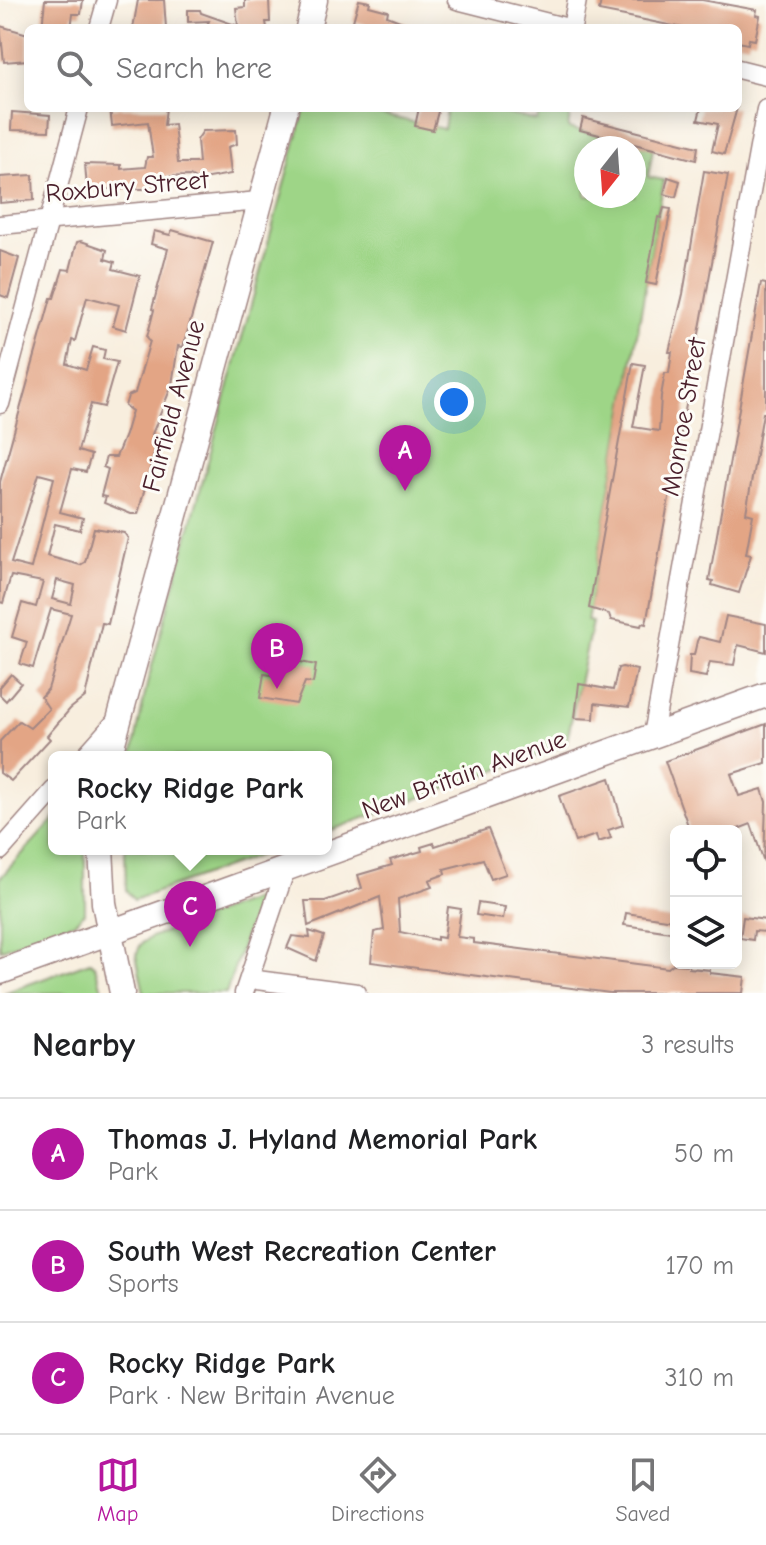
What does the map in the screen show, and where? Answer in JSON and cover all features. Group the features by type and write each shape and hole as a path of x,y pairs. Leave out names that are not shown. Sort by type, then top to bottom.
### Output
{"main road":[{"path":"309,24 315,0"},
{"name":"Fairfield Avenue","path":"110,751 285,112"},
{"name":"New Britain Avenue","path":"332,851 766,695"},
{"path":"102,855 110,933 122,993"},
{"name":"New Britain Avenue","path":"0,972 322,855"}],"street":[{"path":"100,24 107,0"},
{"path":"457,0 554,24"},
{"path":"571,24 577,0"},
{"path":"742,70 766,76"},
{"name":"Monroe Street","path":"653,735 766,109"},
{"path":"0,404 78,112"},
{"name":"Roxbury Street","path":"0,225 259,201"},
{"name":"Fairfield Avenue","path":"89,751 117,720"},
{"path":"0,851 48,797"},
{"path":"286,868 246,986 357,993"}],"green space":[{"path":"304,112 369,112 444,129 446,112 500,112 537,121 539,112 570,112 568,128 602,136 574,136 574,208 646,208 646,146 653,148 648,177 664,180 587,621 592,622 566,745 332,830 332,751 133,751 147,684"},
{"path":"48,826 48,855 85,855 85,912 75,922 0,950 0,878"},
{"path":"125,855 260,855 134,900 126,890"},
{"path":"258,898 226,993 144,993 136,955 141,944 151,937"},
{"path":"90,962 95,966 103,993 4,993"}],"building":[{"path":"45,0 83,0 81,14 73,14 72,24 42,24"},
{"path":"138,0 164,0 166,24 134,24"},
{"path":"245,0 269,0 270,22 238,24 236,8 245,7"},
{"path":"359,0 370,2 369,6 388,11 387,16 408,24 364,24 353,21"},
{"path":"601,0 702,0 757,10 756,15 760,16 755,40 749,39 748,44 742,43 742,24 663,24 599,11"},
{"path":"188,10 200,10 232,24 188,22"},
{"path":"0,26 24,33 24,60 4,62"},
{"path":"12,112 50,115 49,131 11,130"},
{"path":"110,112 166,112 164,125 174,124 178,163 199,163 197,140 203,131 236,130 237,144 228,147 231,174 197,180 190,176 157,177 157,189 87,189 85,164 121,165 121,169 145,167 147,157 153,157 148,122 112,126"},
{"path":"418,112 438,112 433,130 415,126"},
{"path":"700,112 736,112 724,154 712,151 718,124 698,120"},
{"path":"583,118 698,147 696,160 646,147 646,136 603,136 580,130"},
{"path":"704,171 728,175 646,624 642,623 641,626 611,620 609,614 589,608 633,363 645,365 633,427 659,431 661,396 665,373 669,373 672,352 669,352 683,294"},
{"path":"33,175 34,200 0,203 0,177"},
{"path":"668,177 680,181 676,197 664,194"},
{"path":"664,208 671,209 656,285 646,283 658,217 661,218"},
{"path":"172,230 213,242 183,347 178,346 172,385 152,434 158,438 138,514 131,514 104,503 106,497 101,496 108,469 103,467 106,457 116,457 125,435 132,411 125,406 128,396 135,393 150,341 147,337 152,309 168,249 151,244 154,231 170,235"},
{"path":"77,242 107,250 105,259 115,262 113,269 140,276 126,330 113,326 119,305 87,297 75,341 72,340 67,364 86,370 93,347 105,350 103,359 117,362 104,407 91,404 86,421 78,451 91,455 86,472 72,469 60,512 83,518 80,530 55,524 47,556 80,565 85,562 94,528 124,533 128,538 108,624 102,623 85,697 70,709 47,736 50,739 11,781 0,773 0,741 19,721 30,728 49,709 41,697 48,689 71,614 51,609 33,668 20,664 27,642 12,637 22,603 36,607 43,582 11,576 3,603 0,602 0,482 51,298 54,298 63,269 70,270","holes":["39,474 54,478 31,568 11,563","57,580 75,585 71,604 52,599"]},
{"path":"0,251 19,258 8,298 0,295"},
{"path":"761,283 766,284 766,413 763,413 746,513 753,515 746,554 751,555 739,593 712,585 713,581 709,580"},
{"path":"726,616 766,624 766,652 738,645 734,665 710,662 706,677 689,674 690,655 694,655 699,637 720,642"},
{"path":"280,658 316,665 313,683 305,682 296,704 260,698 264,674 277,676"},
{"path":"618,668 637,670 629,707 595,703 594,719 575,718 579,684 613,690"},
{"path":"11,674 21,683 6,701 0,695 0,687"},
{"path":"766,724 766,763 731,774 739,796 762,789 766,802 764,862 751,824 742,828 742,825 688,825 665,761"},
{"path":"610,778 623,825 608,830 611,838 598,842 596,835 575,842 559,796"},
{"path":"488,829 506,874 491,879 483,859 444,869 445,874 429,880 432,887 398,899 400,932 437,940 437,937 444,938 448,907 461,909 457,937 474,939 474,943 670,966 670,969 710,970 710,973 745,977 743,993 610,993 371,962 374,932 384,930 380,897 308,926 305,901 325,901 362,888 358,875 392,865 390,860 422,851 421,847 434,843 435,846"},
{"path":"478,903 505,907 503,919 476,915"},
{"path":"626,913 670,920 670,932 624,925"},
{"path":"743,917 766,920 766,932 754,931 753,940 742,938"},
{"path":"309,931 324,936 316,961 287,948 292,936 310,938"}],"place":[{"name":"Thomas J. Hyland Memorial Park","path":"405,491"},
{"name":"South West Recreation Center","path":"277,689"},
{"name":"Rocky Ridge Park","path":"190,947"}]}
